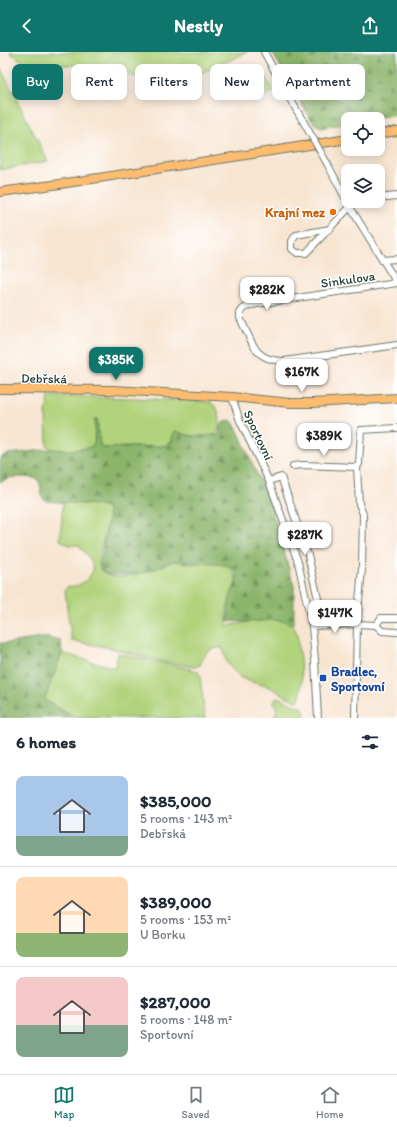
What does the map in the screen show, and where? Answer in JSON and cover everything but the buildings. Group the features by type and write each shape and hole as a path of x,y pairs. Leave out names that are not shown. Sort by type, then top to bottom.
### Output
{"main road":[{"path":"385,133 397,131"},
{"path":"0,192 341,140"},
{"name":"Debřská","path":"0,389 113,390 313,403 397,398"}],"street":[{"path":"264,52 341,187"},
{"path":"385,197 397,196"},
{"path":"330,229 296,235 292,241 292,249 297,252 306,253 330,229 346,208"},
{"path":"353,208 382,260 397,283"},
{"path":"382,260 397,259"},
{"name":"Sinkulova","path":"397,283 251,304 240,313 240,318 257,351 276,361 397,345"},
{"name":"Sportovní","path":"232,397 240,421 269,481 298,562 312,626 318,718"},
{"path":"355,718 357,624 362,568 363,514 359,504 356,467 359,464 361,430 397,428"},
{"path":"293,466 356,467"},
{"name":"Sportovní","path":"269,481 281,478 308,555 324,626"},
{"path":"376,625 381,618 397,618"},
{"path":"312,626 357,624 376,625 382,631 397,632"}],"green space":[{"path":"9,52 248,52 221,64 210,64 210,69 202,73 202,64 135,64 135,77 127,74 127,64 71,64 71,65 25,63"},
{"path":"272,52 397,52 397,115 385,117 385,112 341,112 341,124 321,128 313,122 300,100 365,100 365,64 279,64"},
{"path":"0,67 12,90 12,100 17,100 48,161 0,170"},
{"path":"264,77 272,88 272,92 264,96"},
{"path":"49,396 210,402 217,408 220,422 218,431 215,435 194,436 175,431 173,432 172,441 167,445 104,448 100,445 97,419 95,419 94,443 91,447 75,450 56,450 47,446 46,413"},
{"path":"95,419 97,419 100,445 104,448 167,445 172,441 173,432 175,431 194,436 219,435 222,424 230,420 233,422 271,506 294,586 294,624 272,620 249,622 228,621 229,601 236,584 237,576 236,572 227,565 172,561 142,573 106,574 100,565 109,515 107,508 96,505 46,501 42,496 38,480 32,478 8,478 0,482 0,457 9,454 51,449 70,450 88,448 92,446 95,441"},
{"path":"63,502 96,505 107,508 109,514 108,522 99,557 99,565 102,571 106,574 113,576 128,576 150,571 175,561 193,564 214,563 227,566 232,569 235,575 236,583 227,608 227,626 253,621 274,620 283,621 290,624 295,629 302,672 302,688 299,700 295,701 270,687 239,677 226,662 223,648 214,648 208,651 200,665 194,667 165,662 106,647 72,641 65,590 68,586 78,585 86,580 91,575 93,566 79,545 69,545 60,540"},
{"path":"42,638 61,641 62,653 44,700 73,718 0,718 0,643"},
{"path":"62,653 115,668 118,653 198,671 200,676 205,718 76,718 44,700"},
{"path":"278,697 294,705 302,707 305,718 274,718 277,709 274,701"}],"place":[{"name":"Krajní mez","path":"333,212"},
{"name":"Bradlec, Sportovní","path":"323,678"}]}
